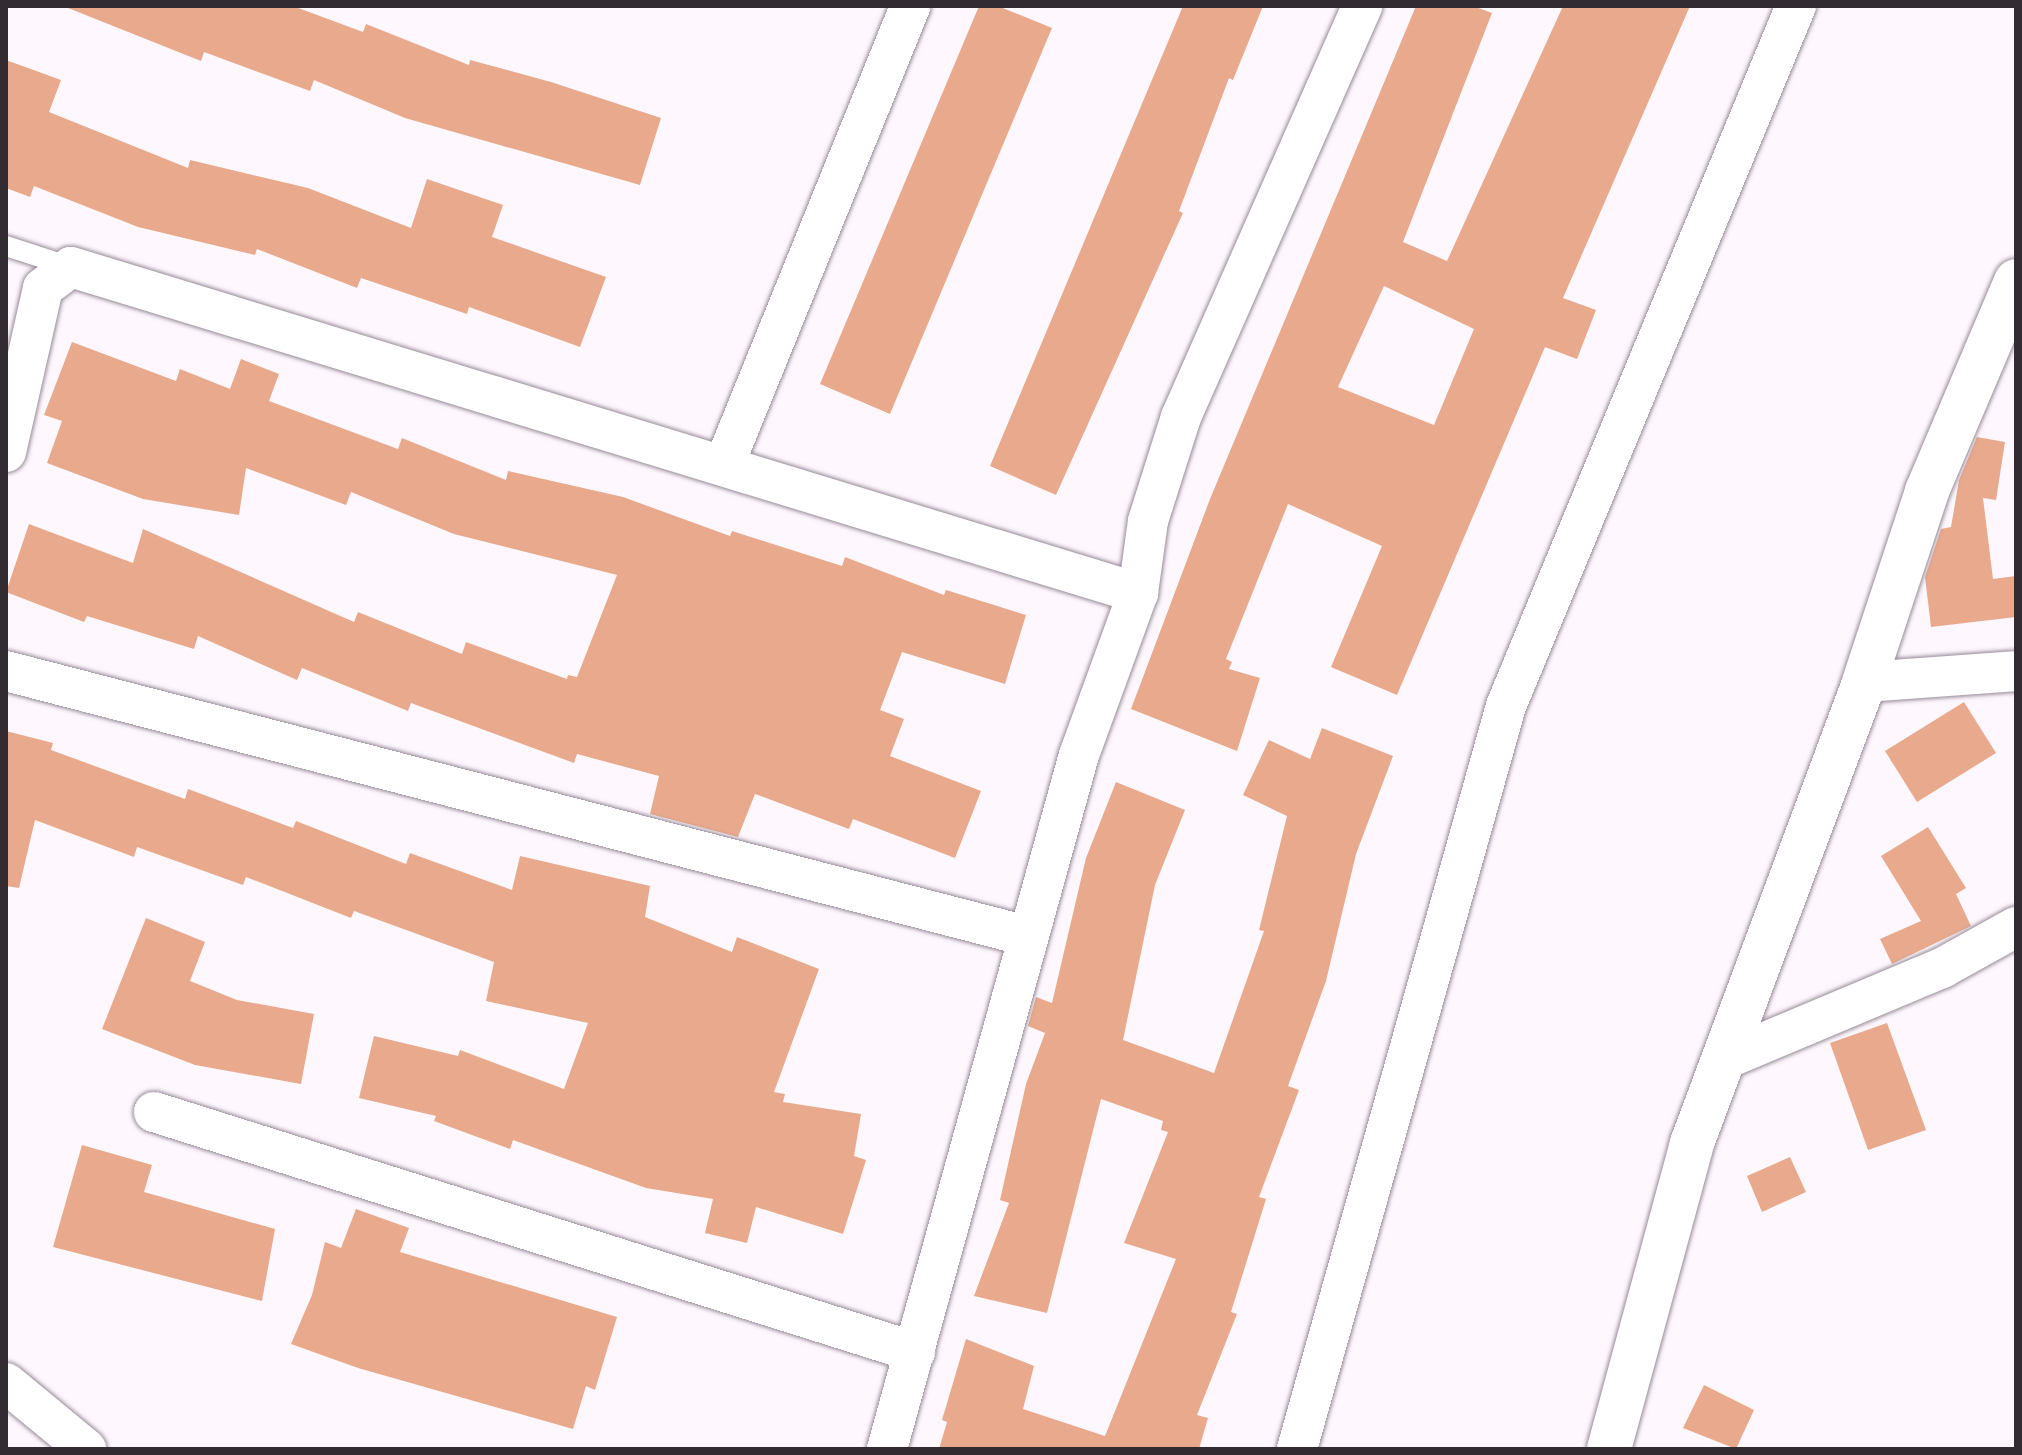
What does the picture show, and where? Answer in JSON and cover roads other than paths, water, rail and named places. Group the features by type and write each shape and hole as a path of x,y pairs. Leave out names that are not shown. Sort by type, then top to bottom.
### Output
{"street":[{"path":"724,465 910,6"},
{"path":"887,1449 1079,755 1138,593 1148,521 1181,417 1362,6"},
{"path":"1297,1449 1506,706 1796,6"},
{"path":"6,452 43,288 71,267 1138,593"},
{"path":"1609,1449 1692,1143 1864,682 1927,491 2016,281"},
{"path":"6,671 1027,936"},
{"path":"1864,682 2016,671"},
{"path":"1723,1060 1942,968 2016,927"},
{"path":"154,1112 915,1352"},
{"path":"6,1383 86,1449"}],"lane":[{"path":"6,246 71,267"}]}
